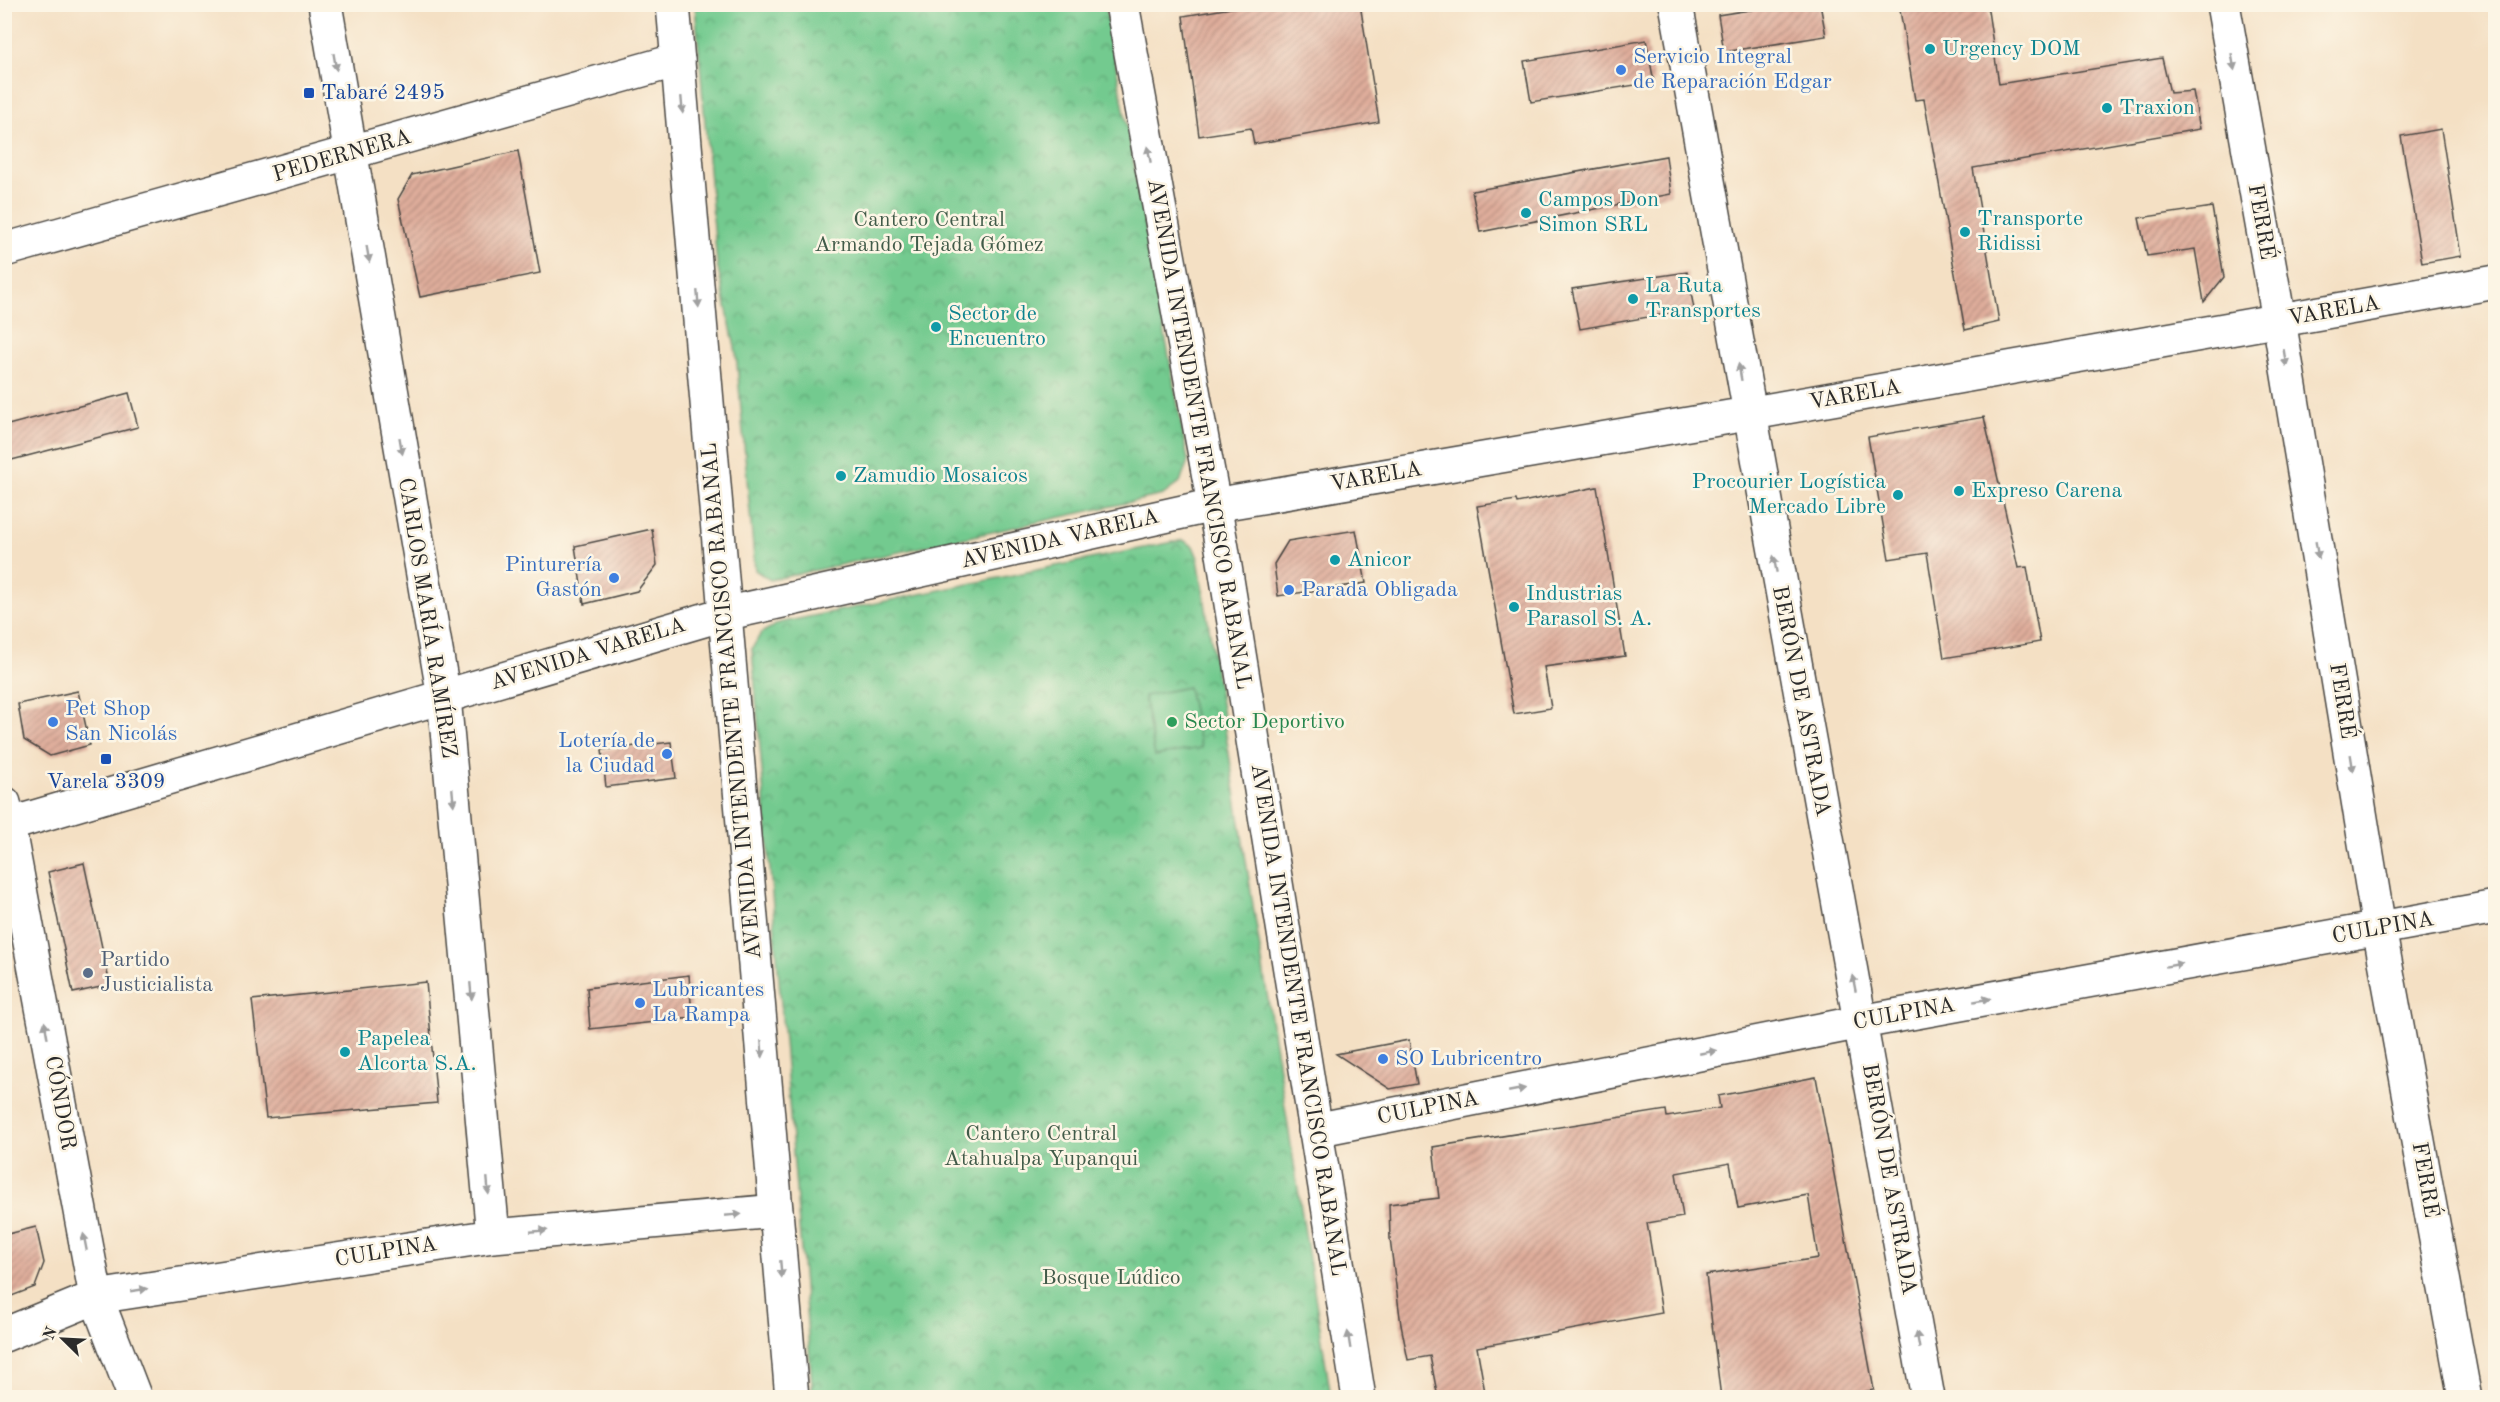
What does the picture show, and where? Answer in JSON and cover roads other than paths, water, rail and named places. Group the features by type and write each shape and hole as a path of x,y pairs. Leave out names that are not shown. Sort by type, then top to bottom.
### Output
{"street":[{"name":"CARLOS MARÍA RAMÍREZ","path":"325,4 444,697 493,1236"},
{"name":"AVENIDA INTENDENTE FRANCISCO RABANAL","path":"673,4 792,1398"},
{"name":"AVENIDA INTENDENTE FRANCISCO RABANAL","path":"1122,4 1214,505 1359,1398"},
{"name":"BERÓN DE ASTRADA","path":"1676,4 1747,414 1861,1022 1928,1398"},
{"name":"FERRÉ","path":"2223,4 2279,320 2379,928 2465,1398"},
{"name":"PEDERNERA","path":"4,250 678,60"},
{"name":"VARELA","path":"1214,505 2496,282"},
{"name":"AVENIDA VARELA","path":"6,818 444,697 724,614 1214,505"},
{"name":"CÓNDOR","path":"6,818 96,1297 135,1398"},
{"name":"CULPINA","path":"1315,1130 1861,1022 2496,907"},
{"name":"CULPINA","path":"4,1335 96,1297 493,1236 776,1211"}],"place":[{"name":"Urgency DOM","path":"1930,49"},
{"name":"Servicio Integral de Reparación Edgar","path":"1621,70"},
{"name":"Tabaré 2495","path":"309,93"},
{"name":"Traxion","path":"2107,108"},
{"name":"Campos Don Simon SRL","path":"1526,213"},
{"name":"Transporte Ridissi","path":"1965,232"},
{"name":"La Ruta Transportes","path":"1633,299"},
{"name":"Sector de Encuentro","path":"936,327"},
{"name":"Zamudio Mosaicos","path":"841,476"},
{"name":"Expreso Carena","path":"1959,491"},
{"name":"Procourier Logística Mercado Libre","path":"1898,495"},
{"name":"Anicor","path":"1335,560"},
{"name":"Pinturería Gastón","path":"614,578"},
{"name":"Parada Obligada","path":"1289,590"},
{"name":"Industrias Parasol S. A.","path":"1514,607"},
{"name":"Pet Shop San Nicolás","path":"53,722"},
{"name":"Sector Deportivo","path":"1172,722"},
{"name":"Lotería de la Ciudad","path":"667,754"},
{"name":"Varela 3309","path":"106,759"},
{"name":"Partido Justicialista","path":"88,973"},
{"name":"Lubricantes La Rampa","path":"640,1003"},
{"name":"Papelea Alcorta S.A.","path":"345,1052"},
{"name":"SO Lubricentro","path":"1383,1059"}],"park label":[{"name":"Cantero Central Armando Tejada Gómez","path":"929,232"},
{"name":"Cantero Central Atahualpa Yupanqui","path":"1041,1146"},
{"name":"Bosque Lúdico","path":"1111,1278"}]}
